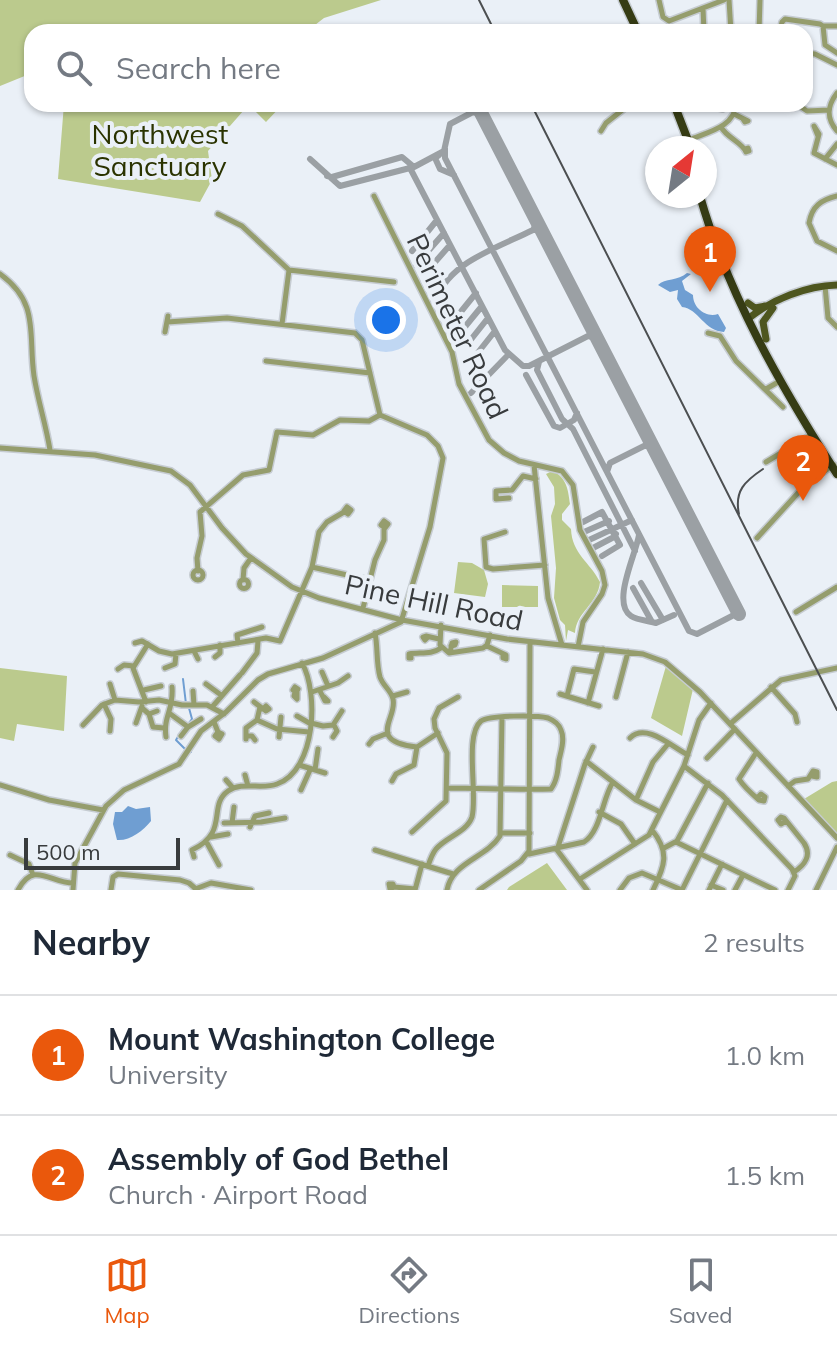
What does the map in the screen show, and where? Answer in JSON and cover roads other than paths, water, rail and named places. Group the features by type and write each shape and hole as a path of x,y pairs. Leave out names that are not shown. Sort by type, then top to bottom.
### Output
{"highway":[{"path":"621,0 632,24"},
{"path":"678,112 685,136"},
{"path":"704,208 713,241 780,381 811,435 835,467"},
{"path":"706,208 752,317 766,339 797,406 835,467"},
{"path":"707,222 702,236 713,241"}],"main road":[{"path":"752,317 799,295 832,287"},
{"path":"748,303 758,308 772,306"},
{"path":"766,339 764,320 772,306"}],"street":[{"path":"659,0 664,19 669,21 726,0 730,24"},
{"path":"759,24 760,0"},
{"path":"703,8 704,24"},
{"path":"782,24 785,19 837,26"},
{"path":"823,26 825,45 837,53"},
{"path":"813,54 837,65"},
{"path":"837,93 829,110 831,123 837,131"},
{"path":"813,111 829,110"},
{"path":"601,131 620,112"},
{"path":"705,136 734,114 743,119"},
{"path":"721,127 726,136 745,149"},
{"path":"818,136 813,152 837,165"},
{"path":"825,159 837,144"},
{"name":"Perimeter Road","path":"374,196 452,352 459,384 485,435 504,453 534,465 560,470 571,480 580,530 604,575 604,589 583,622 578,647"},
{"path":"837,198 824,199 816,205 809,223 817,241 837,249"},
{"path":"218,214 242,226 289,270 394,282"},
{"path":"282,324 289,270"},
{"path":"0,274 21,292 30,315 35,380 50,450"},
{"path":"832,287 829,294 830,314 837,326"},
{"path":"165,332 168,319 222,318 355,333 362,340 380,415"},
{"path":"708,333 720,336 734,358 783,407"},
{"path":"266,361 370,373"},
{"path":"766,389 780,381"},
{"path":"198,571 197,558 202,538 199,514 243,475 269,470 277,432 313,435 340,420 369,421 380,415"},
{"path":"18,890 22,882 33,875 44,874 73,886 75,863 103,810 124,790 179,764 200,733 262,677 327,656 402,620 430,527 444,461 438,446 427,435 380,415"},
{"path":"766,462 811,435"},
{"name":"Pine Hill Road","path":"0,448 95,455 167,469 188,482 234,543 251,558 300,591 333,602 402,620 530,642 650,655 665,662 711,703 837,838"},
{"path":"534,465 549,605 562,645"},
{"path":"757,538 808,482 835,467"},
{"path":"509,498 496,499 496,491 512,490 523,476 536,479"},
{"path":"135,643 142,641 162,653 176,654 266,638 280,641 312,567 320,530 344,512"},
{"path":"363,608 375,560 384,540 384,528"},
{"path":"505,532 484,539 485,563 490,569 545,565"},
{"path":"243,580 244,568 251,558"},
{"path":"312,567 370,580"},
{"path":"796,612 837,587"},
{"path":"441,625 441,648 450,653 487,646 503,654"},
{"path":"238,643 237,635 262,627"},
{"path":"375,633 380,677 393,696 388,733 397,741 417,747"},
{"path":"487,646 490,635"},
{"path":"427,638 439,639"},
{"path":"213,706 257,653 258,641"},
{"path":"528,854 530,642"},
{"path":"134,666 148,644"},
{"path":"215,657 220,653 220,645"},
{"path":"450,653 451,646"},
{"path":"411,654 432,653 441,648"},
{"path":"588,703 603,649"},
{"path":"194,651 198,659"},
{"path":"616,697 628,652"},
{"path":"165,668 175,664 176,654"},
{"path":"219,865 209,840 222,800 233,788 280,783 300,763 311,723 310,681 304,662"},
{"path":"118,669 124,665 134,666"},
{"path":"134,666 144,690 144,704 136,723"},
{"path":"707,758 732,726 771,687 788,677 837,668"},
{"path":"595,672 574,669 563,695 599,706"},
{"path":"322,672 328,686"},
{"path":"310,681 322,694 328,686 348,676"},
{"path":"295,687 310,681"},
{"path":"110,684 115,700"},
{"path":"206,684 221,695"},
{"path":"144,690 161,686"},
{"path":"166,737 165,727 173,704 172,687"},
{"path":"771,687 795,714 797,722"},
{"path":"193,691 194,705"},
{"path":"393,696 407,692"},
{"path":"412,832 444,805 448,788 447,753 434,719 437,710 458,697"},
{"path":"83,725 104,704 115,700 144,704 159,700 173,704 213,706 224,714"},
{"path":"254,702 262,708 257,720"},
{"path":"580,879 645,839 652,830 684,766 699,720 711,703"},
{"path":"104,704 111,719 110,731"},
{"path":"144,704 153,727 165,727"},
{"path":"149,714 157,711"},
{"path":"334,725 342,711"},
{"path":"169,713 188,727"},
{"path":"297,716 323,726 334,725"},
{"path":"279,737 281,717"},
{"path":"447,890 453,874 493,845 501,833 502,717"},
{"path":"394,887 415,889 425,865 438,846 469,823 473,814 473,788 475,729 486,719 502,717 551,720 560,727 563,736 554,786 550,789 501,788 473,788 448,788"},
{"path":"181,736 201,719"},
{"path":"251,737 246,722 257,720 279,729 309,732"},
{"path":"214,722 218,732"},
{"path":"333,737 337,731 334,725"},
{"path":"630,738 634,733 646,732 688,755"},
{"path":"369,744 388,733"},
{"path":"392,781 396,774 415,763 417,747 438,733"},
{"path":"636,800 653,762 668,744"},
{"path":"587,890 557,848 593,747"},
{"path":"301,790 312,770 318,749"},
{"path":"756,753 739,779 757,798"},
{"path":"294,758 312,770 325,773"},
{"path":"586,761 636,800 661,812"},
{"path":"684,766 727,800 794,872"},
{"path":"245,775 248,786"},
{"path":"788,786 812,776"},
{"path":"226,780 233,788"},
{"path":"479,890 528,854 587,840 613,782"},
{"path":"664,848 676,842 708,783"},
{"path":"0,785 103,810"},
{"path":"213,797 222,800"},
{"path":"620,890 629,878 637,873 647,873 682,890 727,800"},
{"path":"232,823 234,807"},
{"path":"599,812 623,826 635,844"},
{"path":"251,825 255,816 269,813"},
{"path":"206,818 251,825 285,818"},
{"path":"786,821 808,852 806,860 794,872 788,890"},
{"path":"652,830 664,848 664,865 653,890"},
{"path":"501,833 530,833"},
{"path":"194,857 192,850 228,834"},
{"path":"676,842 772,889"},
{"path":"816,890 837,847"},
{"path":"375,850 453,874"},
{"path":"10,855 29,864 33,875"},
{"path":"722,864 710,888 723,890"},
{"path":"111,890 115,875 184,881 195,890 211,883 251,890"},
{"path":"735,890 743,875"}],"water":[{"path":"691,274 682,281 685,290 693,295 701,311 709,315 718,314 726,328 724,332 711,328 693,312 682,307 677,299 678,290 670,292 658,285"},
{"path":"128,806 136,809 150,807 151,821 136,835 117,840 113,824 115,812 122,812"}],"waterway":[{"path":"183,679 186,704"},
{"path":"188,724 192,719 189,708"},
{"path":"184,727 176,740 185,749"}],"railway":[{"path":"479,0 491,24"},
{"path":"535,112 837,710"},
{"path":"739,514 738,499 742,487 763,469"}],"place":[{"name":"Mount Washington College","path":"710,292"},
{"name":"Assembly of God Bethel","path":"803,501"}],"park label":[{"name":"Northwest Sanctuary","path":"160,149"}]}
